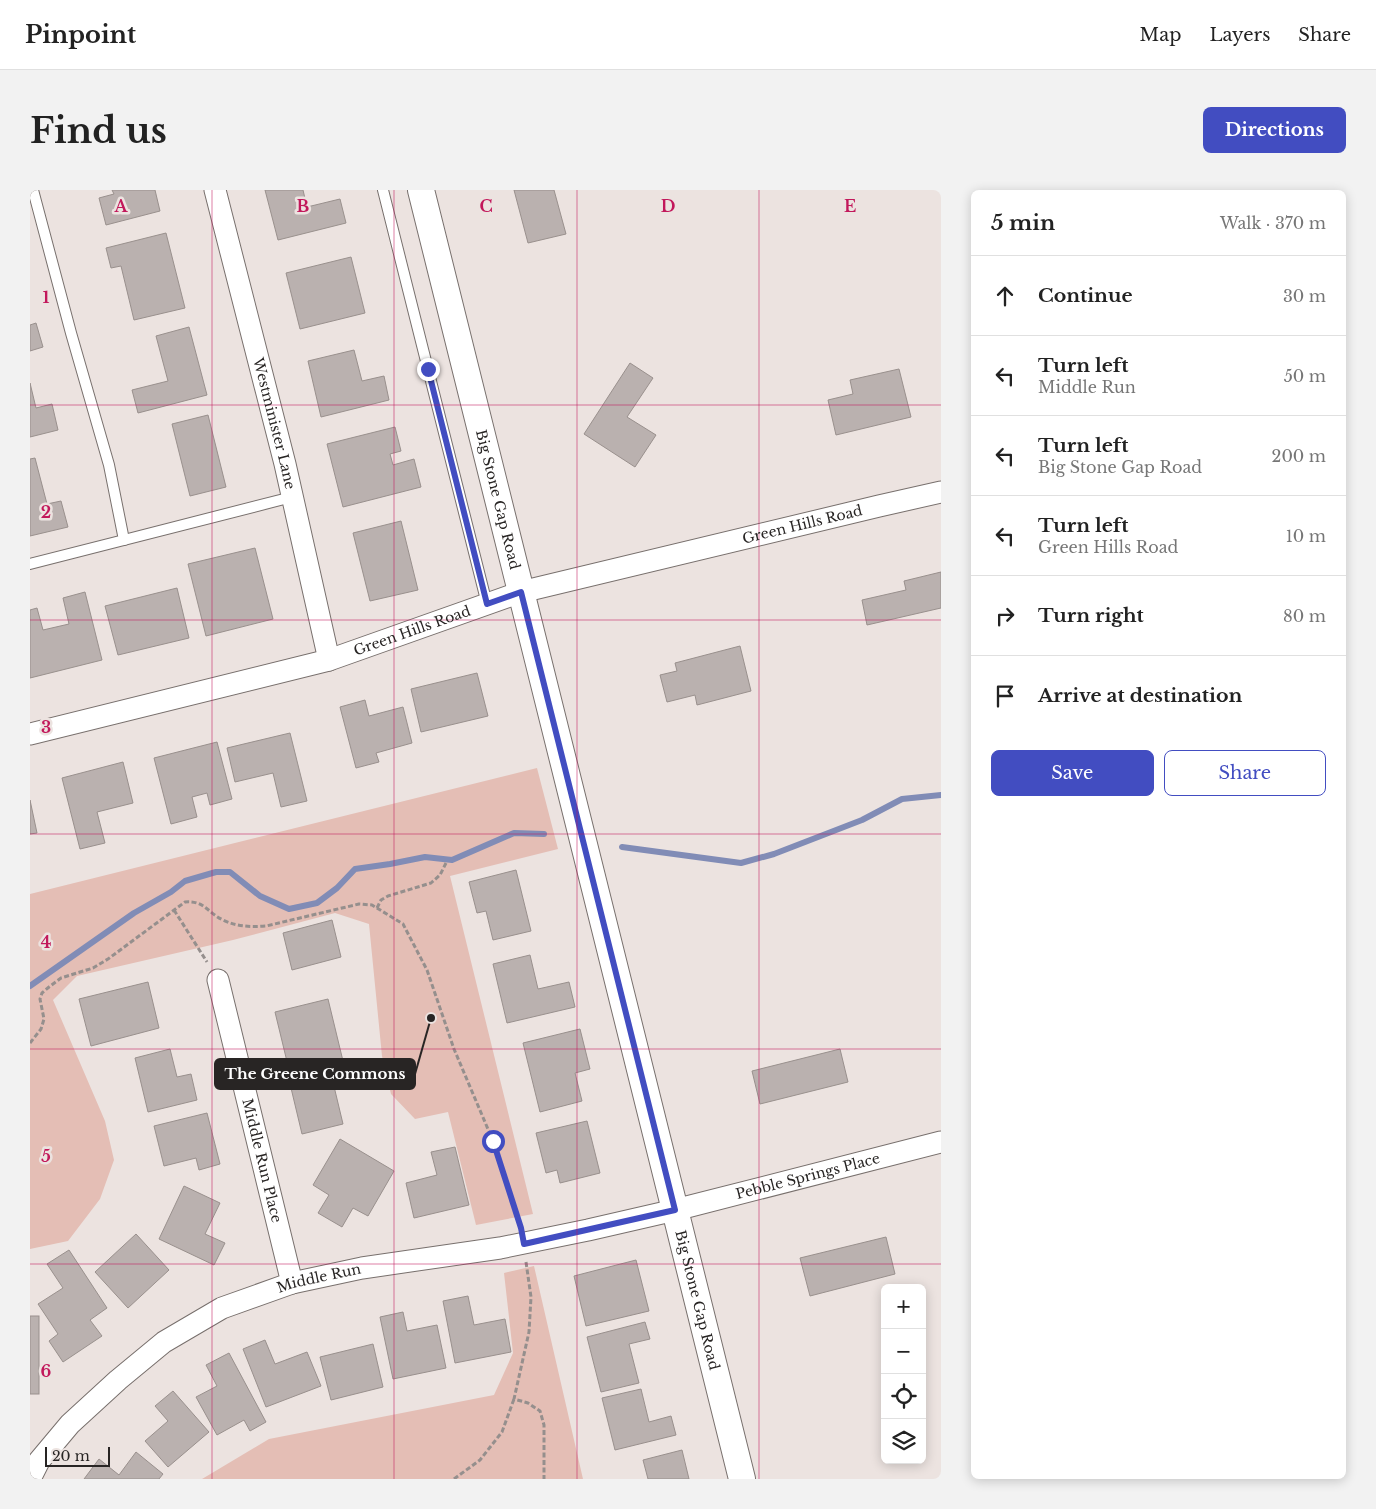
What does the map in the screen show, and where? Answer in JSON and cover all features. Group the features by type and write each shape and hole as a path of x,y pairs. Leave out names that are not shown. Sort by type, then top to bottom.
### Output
{"street":[{"name":"Westminister Lane","path":"215,190 292,497 329,660"},
{"name":"Big Stone Gap Road","path":"421,190 742,1479"},
{"name":"Green Hills Road","path":"30,734 329,660 521,592 941,492"},
{"name":"Middle Run Place","path":"218,980 292,1283"},
{"name":"Pebble Springs Place","path":"675,1210 941,1142"},
{"name":"Middle Run","path":"33,1465 70,1424 118,1380 164,1342 222,1308 292,1283 362,1268 524,1244 675,1210"}],"lane":[{"path":"33,190 109,465 124,540"},
{"path":"384,190 487,604"},
{"path":"30,564 292,497"}],"path":[{"path":"376,908 388,896 431,883 440,875 446,863"},
{"path":"30,1043 41,1029 44,1019 40,999 49,987 61,978 93,968 108,959 185,902 193,901 200,903 223,920 251,927 266,926 359,904 372,905 403,924 427,970 454,1049 493,1141 521,1228 531,1297 529,1332 514,1399 502,1432 480,1460 454,1479"},
{"path":"174,910 218,980"},
{"path":"514,1399 528,1403 540,1411 544,1425 544,1479"}],"shaded area":[{"path":"537,768 558,849 450,876 533,1214 476,1225 448,1112 415,1119 391,1094 382,1056 369,924 335,913 233,940 77,976 53,1000 105,1121 114,1160 100,1199 68,1241 30,1249 30,894"},
{"path":"534,1266 583,1479 202,1479 269,1439 494,1395 513,1353 504,1273"}],"building":[{"path":"112,190 155,190 160,211 106,225 99,198 114,194"},
{"path":"265,190 303,190 307,207 340,199 346,223 278,240"},
{"path":"514,190 554,190 566,234 528,243"},
{"path":"166,233 185,308 134,320 121,266 111,268 106,248"},
{"path":"351,257 365,313 300,329 286,273"},
{"path":"36,323 43,347 30,351 30,325"},
{"path":"189,327 207,395 138,413 132,390 168,381 156,336"},
{"path":"354,350 362,381 384,376 389,400 321,417 308,361"},
{"path":"630,363 653,378 627,417 656,435 635,467 584,434"},
{"path":"899,369 911,417 836,435 828,400 853,394 850,380"},
{"path":"30,383 36,408 52,404 58,430 30,437"},
{"path":"208,415 226,487 190,496 172,424"},
{"path":"395,427 401,451 390,454 393,465 414,459 421,487 343,507 327,444"},
{"path":"35,458 47,504 61,501 68,527 30,536 30,459"},
{"path":"401,521 418,590 370,601 353,533"},
{"path":"255,548 273,619 206,636 188,564"},
{"path":"941,572 941,608 867,625 862,600 906,590 904,581"},
{"path":"177,588 189,638 118,655 105,606"},
{"path":"85,592 102,660 30,678 30,610 37,608 43,630 69,624 63,598"},
{"path":"740,646 751,691 697,705 695,695 667,702 660,675 677,671 675,663"},
{"path":"477,673 488,716 421,732 411,689"},
{"path":"365,700 369,716 403,707 412,743 376,753 379,762 356,768 340,707"},
{"path":"290,733 307,801 281,807 273,773 235,782 227,748"},
{"path":"217,742 232,799 210,805 207,793 192,797 197,817 171,824 154,758"},
{"path":"123,762 133,803 97,812 105,843 80,849 62,778"},
{"path":"30,800 37,833 30,834"},
{"path":"516,870 531,931 493,940 486,911 477,913 469,882"},
{"path":"332,920 341,957 292,970 283,933"},
{"path":"530,955 538,989 569,982 575,1007 507,1023 493,964"},
{"path":"148,982 159,1028 91,1046 79,999"},
{"path":"328,999 343,1061 290,1074 275,1012"},
{"path":"580,1029 590,1069 575,1073 582,1101 540,1112 523,1043"},
{"path":"170,1049 177,1077 191,1074 197,1100 148,1112 135,1058"},
{"path":"840,1049 848,1082 760,1104 752,1071"},
{"path":"332,1078 343,1124 302,1134 291,1088"},
{"path":"207,1113 220,1164 199,1170 196,1158 164,1166 154,1126"},
{"path":"587,1121 600,1173 560,1183 557,1170 546,1173 536,1133"},
{"path":"340,1139 394,1171 368,1216 353,1208 342,1227 318,1213 329,1195 313,1185"},
{"path":"455,1147 469,1205 414,1218 406,1183 437,1175 431,1152"},
{"path":"184,1186 220,1203 205,1234 225,1243 214,1265 159,1239"},
{"path":"136,1234 169,1270 128,1308 95,1272"},
{"path":"886,1237 895,1274 810,1296 800,1258"},
{"path":"69,1250 107,1308 90,1320 102,1336 63,1362 49,1341 58,1334 38,1304 63,1288 47,1264"},
{"path":"636,1260 649,1311 586,1326 574,1276"},
{"path":"468,1296 474,1325 505,1319 511,1352 455,1363 443,1301"},
{"path":"403,1312 407,1331 437,1325 446,1368 393,1379 380,1317"},
{"path":"30,1316 39,1316 39,1394 30,1394"},
{"path":"645,1322 650,1339 629,1344 639,1383 601,1392 587,1337"},
{"path":"265,1340 275,1364 307,1352 321,1386 266,1407 243,1349"},
{"path":"373,1344 383,1387 331,1400 320,1357"},
{"path":"229,1353 266,1422 250,1431 244,1420 217,1435 196,1397 217,1386 206,1365"},
{"path":"641,1389 649,1422 671,1416 676,1435 615,1450 602,1398"},
{"path":"173,1391 209,1432 168,1467 145,1441 168,1421 155,1406"},
{"path":"682,1450 689,1479 648,1479 643,1460"},
{"path":"136,1452 163,1474 159,1479 84,1479 99,1459 119,1475"}],"waterway":[{"path":"622,847 741,863 774,854 862,820 902,799 941,795"},
{"path":"30,986 134,913 171,892 185,881 216,872 230,872 260,896 289,909 317,903 337,888 355,869 425,857 452,860 514,833 544,834"}],"place":[{"name":"The Greene Commons","path":"431,1018"}],"route":[{"path":"428,369 487,604 521,592 675,1210 524,1244 521,1228 493,1141"}]}
